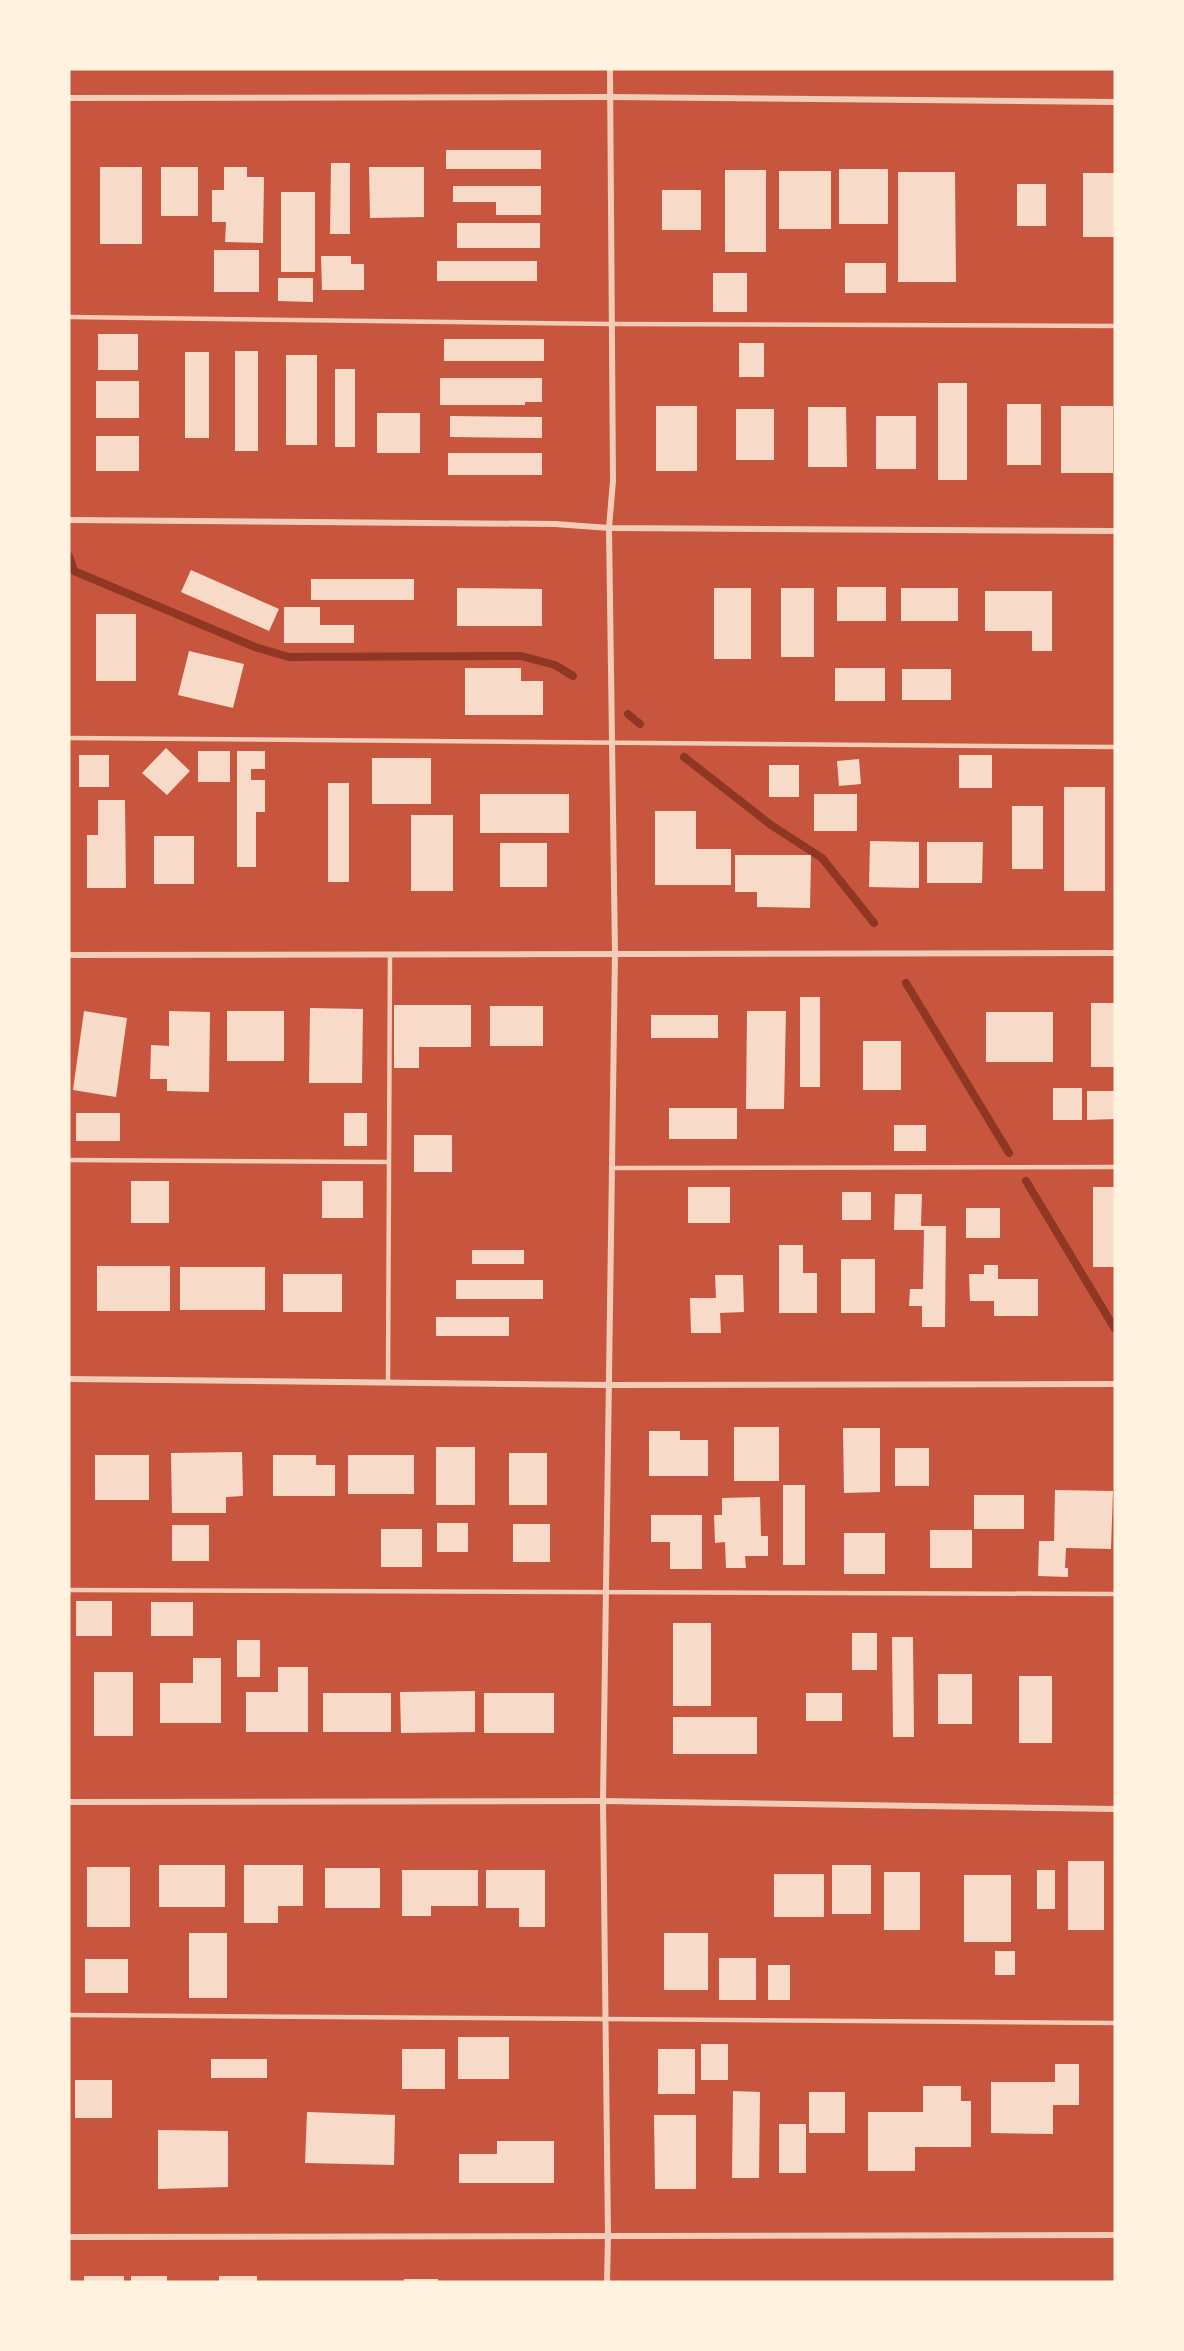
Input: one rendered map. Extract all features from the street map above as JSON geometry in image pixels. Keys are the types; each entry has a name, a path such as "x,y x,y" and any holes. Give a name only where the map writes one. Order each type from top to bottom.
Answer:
{"street":[{"path":"607,2282 603,1801 615,953 609,528 613,481 610,69"},
{"path":"69,98 610,97 1115,102"},
{"path":"69,520 555,524 609,528 1115,531"},
{"path":"69,955 1115,953"},
{"path":"69,1379 609,1384 1115,1384"},
{"path":"69,1802 603,1801 1115,1809"},
{"path":"69,2238 1115,2235"}],"lane":[{"path":"69,317 612,324 1115,326"},
{"path":"69,738 1115,747"},
{"path":"388,1382 390,954"},
{"path":"69,1160 389,1162"},
{"path":"612,1168 1115,1167"},
{"path":"69,1590 1115,1594"},
{"path":"69,2015 1115,2024"}],"building":[{"path":"446,150 541,150 541,169 446,169"},
{"path":"331,163 350,163 350,234 330,234"},
{"path":"100,167 142,167 142,244 100,244"},
{"path":"161,167 198,167 198,216 161,216"},
{"path":"224,167 247,167 247,177 264,177 263,243 225,242 226,222 212,222 212,190 224,190"},
{"path":"369,167 424,167 424,217 370,218"},
{"path":"839,169 888,169 888,224 839,224"},
{"path":"725,170 766,170 766,252 725,252"},
{"path":"779,171 831,171 831,229 779,229"},
{"path":"898,172 955,172 956,282 898,282"},
{"path":"1083,173 1115,173 1115,237 1083,237"},
{"path":"1017,184 1046,184 1046,226 1017,226"},
{"path":"453,186 541,186 541,215 496,215 496,202 453,202"},
{"path":"662,190 701,190 701,230 662,230"},
{"path":"281,192 315,192 315,272 281,272"},
{"path":"457,223 540,223 540,248 457,248"},
{"path":"214,250 259,250 259,292 214,292"},
{"path":"321,256 351,256 351,264 364,264 364,290 322,290"},
{"path":"437,261 537,261 537,281 437,281"},
{"path":"845,263 886,263 886,293 845,293"},
{"path":"713,273 747,273 747,312 713,312"},
{"path":"278,278 313,278 313,302 278,301"},
{"path":"98,334 138,334 138,370 98,370"},
{"path":"444,339 544,339 544,361 444,361"},
{"path":"739,343 764,343 764,377 739,377"},
{"path":"235,351 258,351 258,451 235,451"},
{"path":"185,352 209,352 209,438 185,438"},
{"path":"286,355 317,355 317,445 286,445"},
{"path":"335,369 355,369 355,447 335,447"},
{"path":"440,378 542,378 542,402 525,402 525,405 440,405"},
{"path":"96,381 139,381 139,418 96,418"},
{"path":"938,383 967,383 967,480 938,480"},
{"path":"1007,404 1041,404 1041,465 1007,465"},
{"path":"656,406 697,406 697,471 656,471"},
{"path":"1061,406 1113,406 1113,473 1061,473"},
{"path":"808,407 846,407 847,467 808,467"},
{"path":"736,409 774,409 774,460 736,460"},
{"path":"377,413 420,413 420,453 377,453"},
{"path":"450,416 542,417 542,438 450,437"},
{"path":"876,416 916,416 916,469 876,469"},
{"path":"96,436 139,436 139,471 96,471"},
{"path":"448,453 542,453 542,475 448,475"},
{"path":"191,570 279,609 269,631 181,592"},
{"path":"311,579 414,579 414,600 311,600"},
{"path":"837,587 886,587 886,621 837,621"},
{"path":"457,588 542,589 542,626 457,626"},
{"path":"714,588 751,588 751,659 714,659"},
{"path":"781,588 814,588 814,657 781,657"},
{"path":"901,588 958,588 958,621 901,621"},
{"path":"985,591 1052,591 1052,651 1032,651 1032,631 985,631"},
{"path":"284,607 320,607 320,625 354,625 354,643 284,643"},
{"path":"96,614 136,614 136,681 96,681"},
{"path":"189,651 244,664 233,708 178,695"},
{"path":"465,668 521,668 521,681 543,681 543,715 465,715"},
{"path":"835,668 885,668 885,701 835,701"},
{"path":"902,669 951,669 951,700 902,700"},
{"path":"166,748 190,771 167,795 142,773"},
{"path":"198,751 230,751 230,782 198,782"},
{"path":"237,751 265,751 265,769 251,769 251,780 265,780 265,812 256,812 256,867 237,867"},
{"path":"79,755 109,755 109,787 79,787"},
{"path":"959,755 992,755 992,788 959,788"},
{"path":"372,758 431,758 431,804 372,804"},
{"path":"859,759 861,784 839,786 837,761"},
{"path":"769,765 799,765 799,797 769,797"},
{"path":"328,783 349,783 349,882 328,882"},
{"path":"1064,787 1105,787 1105,891 1064,891"},
{"path":"480,794 569,794 569,833 480,833"},
{"path":"814,794 857,794 857,831 814,831"},
{"path":"98,800 125,800 126,888 87,888 87,835 98,835"},
{"path":"1012,806 1043,806 1043,869 1012,869"},
{"path":"655,811 696,811 696,849 731,849 731,885 655,885"},
{"path":"411,815 453,815 453,891 411,891"},
{"path":"154,836 194,836 194,884 154,884"},
{"path":"870,841 919,842 919,888 869,887"},
{"path":"927,842 983,842 982,883 927,883"},
{"path":"500,843 547,843 547,887 500,887"},
{"path":"735,855 811,855 810,908 757,907 757,892 735,892"},
{"path":"800,997 820,997 820,1087 800,1087"},
{"path":"1091,1003 1115,1003 1115,1067 1091,1067"},
{"path":"394,1005 471,1005 471,1047 419,1047 419,1068 394,1068"},
{"path":"490,1006 543,1006 543,1046 490,1046"},
{"path":"310,1008 363,1009 362,1083 309,1083"},
{"path":"84,1011 127,1018 116,1097 73,1090"},
{"path":"169,1011 210,1012 209,1092 167,1091 167,1079 150,1079 151,1045 169,1046"},
{"path":"227,1011 284,1011 284,1061 227,1061"},
{"path":"747,1011 786,1011 784,1109 746,1109"},
{"path":"986,1012 1053,1012 1053,1062 986,1062"},
{"path":"651,1015 718,1015 718,1038 651,1038"},
{"path":"863,1041 901,1041 901,1090 863,1090"},
{"path":"1053,1088 1082,1088 1082,1120 1053,1120"},
{"path":"1087,1091 1115,1091 1115,1119 1087,1120"},
{"path":"669,1108 737,1108 737,1139 669,1139"},
{"path":"76,1113 120,1113 120,1141 76,1141"},
{"path":"344,1113 367,1113 367,1146 344,1146"},
{"path":"894,1125 926,1125 926,1151 894,1151"},
{"path":"414,1135 452,1135 452,1172 414,1172"},
{"path":"131,1181 169,1181 169,1223 131,1223"},
{"path":"322,1181 363,1181 363,1218 322,1218"},
{"path":"688,1187 730,1187 730,1223 688,1223"},
{"path":"1093,1187 1115,1187 1115,1267 1093,1267"},
{"path":"842,1192 871,1192 871,1220 842,1220"},
{"path":"895,1194 922,1194 921,1226 946,1226 945,1327 922,1327 922,1306 909,1306 910,1289 923,1289 924,1230 894,1230"},
{"path":"966,1208 1000,1208 1000,1238 966,1238"},
{"path":"779,1245 803,1245 803,1273 817,1273 817,1313 779,1313"},
{"path":"472,1250 524,1250 524,1264 472,1264"},
{"path":"841,1259 875,1259 875,1313 841,1313"},
{"path":"984,1265 998,1265 998,1279 1038,1279 1038,1316 994,1316 994,1301 970,1301 969,1274 984,1274"},
{"path":"97,1266 170,1266 170,1311 97,1311"},
{"path":"180,1267 265,1267 265,1310 180,1310"},
{"path":"283,1274 342,1274 342,1312 283,1312"},
{"path":"715,1275 743,1275 744,1312 720,1313 721,1333 691,1333 690,1298 716,1298"},
{"path":"456,1280 543,1280 543,1299 456,1299"},
{"path":"436,1317 509,1317 509,1336 436,1336"},
{"path":"734,1427 779,1427 779,1481 734,1481"},
{"path":"843,1428 880,1428 880,1492 844,1493"},
{"path":"649,1431 680,1431 680,1440 708,1440 708,1476 649,1476"},
{"path":"436,1447 475,1447 475,1505 436,1505"},
{"path":"895,1448 929,1448 929,1486 895,1486"},
{"path":"242,1452 243,1496 226,1497 226,1513 172,1513 171,1453"},
{"path":"509,1453 547,1453 547,1505 509,1505"},
{"path":"95,1455 149,1455 149,1500 95,1500"},
{"path":"273,1455 316,1455 316,1465 335,1465 335,1496 273,1496"},
{"path":"348,1455 414,1455 414,1494 348,1494"},
{"path":"783,1485 805,1485 805,1565 783,1565"},
{"path":"1055,1490 1113,1491 1111,1549 1066,1548 1065,1568 1068,1568 1068,1577 1038,1576 1039,1541 1054,1541"},
{"path":"974,1495 1024,1495 1024,1529 974,1529"},
{"path":"760,1497 761,1536 768,1536 768,1556 745,1556 746,1568 726,1568 725,1542 715,1543 714,1515 722,1515 722,1498"},
{"path":"651,1515 702,1515 702,1569 670,1569 670,1542 651,1542"},
{"path":"437,1523 468,1523 468,1552 437,1552"},
{"path":"513,1524 550,1524 550,1562 513,1562"},
{"path":"172,1525 209,1525 209,1561 172,1561"},
{"path":"381,1529 422,1529 422,1567 381,1567"},
{"path":"930,1530 972,1530 972,1568 930,1568"},
{"path":"844,1533 885,1533 885,1574 844,1574"},
{"path":"76,1601 112,1601 112,1636 76,1636"},
{"path":"151,1602 193,1602 193,1636 151,1636"},
{"path":"673,1623 711,1623 711,1706 673,1706"},
{"path":"852,1633 877,1633 877,1670 852,1670"},
{"path":"892,1637 913,1637 914,1737 893,1737"},
{"path":"237,1640 260,1640 260,1677 237,1677"},
{"path":"193,1658 221,1658 221,1723 160,1723 160,1683 193,1683"},
{"path":"278,1667 308,1667 308,1732 246,1732 246,1692 278,1692"},
{"path":"94,1672 133,1672 133,1736 94,1736"},
{"path":"938,1674 972,1674 972,1724 938,1724"},
{"path":"1019,1676 1052,1676 1052,1743 1019,1743"},
{"path":"475,1691 475,1732 401,1733 400,1692"},
{"path":"323,1693 391,1693 391,1732 323,1732"},
{"path":"484,1693 554,1693 554,1733 484,1733"},
{"path":"806,1693 842,1693 842,1721 806,1721"},
{"path":"673,1717 757,1717 757,1754 673,1754"},
{"path":"1068,1861 1104,1861 1104,1930 1068,1930"},
{"path":"159,1865 225,1865 225,1907 159,1907"},
{"path":"244,1865 303,1865 303,1906 278,1906 278,1923 244,1923"},
{"path":"832,1865 871,1865 871,1914 832,1914"},
{"path":"87,1867 130,1867 130,1927 87,1927"},
{"path":"325,1868 380,1868 380,1908 325,1908"},
{"path":"402,1870 478,1870 478,1906 431,1906 431,1916 402,1916"},
{"path":"486,1870 545,1870 545,1927 519,1927 519,1908 486,1908"},
{"path":"1037,1870 1055,1870 1055,1909 1037,1909"},
{"path":"884,1872 920,1872 920,1930 884,1930"},
{"path":"774,1874 824,1874 824,1917 774,1917"},
{"path":"964,1875 1011,1875 1011,1942 964,1942"},
{"path":"189,1933 227,1933 227,1998 189,1998"},
{"path":"664,1933 708,1933 708,1990 664,1990"},
{"path":"995,1951 1015,1951 1015,1975 995,1975"},
{"path":"719,1958 756,1958 756,2000 719,2000"},
{"path":"85,1959 128,1959 128,1993 85,1993"},
{"path":"768,1965 790,1965 790,2000 768,2000"},
{"path":"458,2037 509,2037 509,2079 458,2079"},
{"path":"701,2044 728,2044 728,2080 701,2080"},
{"path":"402,2049 445,2049 445,2089 402,2089"},
{"path":"658,2049 695,2049 695,2094 658,2094"},
{"path":"211,2059 267,2059 267,2078 211,2078"},
{"path":"1055,2064 1079,2064 1079,2105 1053,2105 1053,2134 991,2133 991,2082 1055,2082"},
{"path":"75,2080 112,2080 112,2118 75,2118"},
{"path":"923,2086 961,2086 961,2101 971,2101 971,2147 915,2147 915,2171 868,2171 868,2112 923,2112"},
{"path":"733,2091 760,2092 759,2178 732,2178"},
{"path":"809,2092 845,2092 845,2133 809,2133"},
{"path":"307,2112 395,2115 394,2165 305,2163"},
{"path":"654,2115 696,2115 696,2189 655,2189"},
{"path":"779,2124 806,2124 806,2173 779,2173"},
{"path":"158,2130 228,2131 228,2187 158,2189"},
{"path":"497,2141 554,2141 554,2183 459,2183 459,2154 497,2154"},
{"path":"84,2276 124,2276 124,2282 84,2282"},
{"path":"131,2276 167,2276 167,2282 131,2282"},
{"path":"219,2276 257,2276 257,2282 219,2282"},
{"path":"404,2279 438,2279 438,2282 404,2282"}],"waterway":[{"path":"69,556 74,571 255,647 289,657 521,656 555,665 573,676"},
{"path":"628,714 640,724"},
{"path":"684,757 771,825 822,858 874,923"},
{"path":"906,983 1009,1153"},
{"path":"1026,1181 1115,1329"}]}
